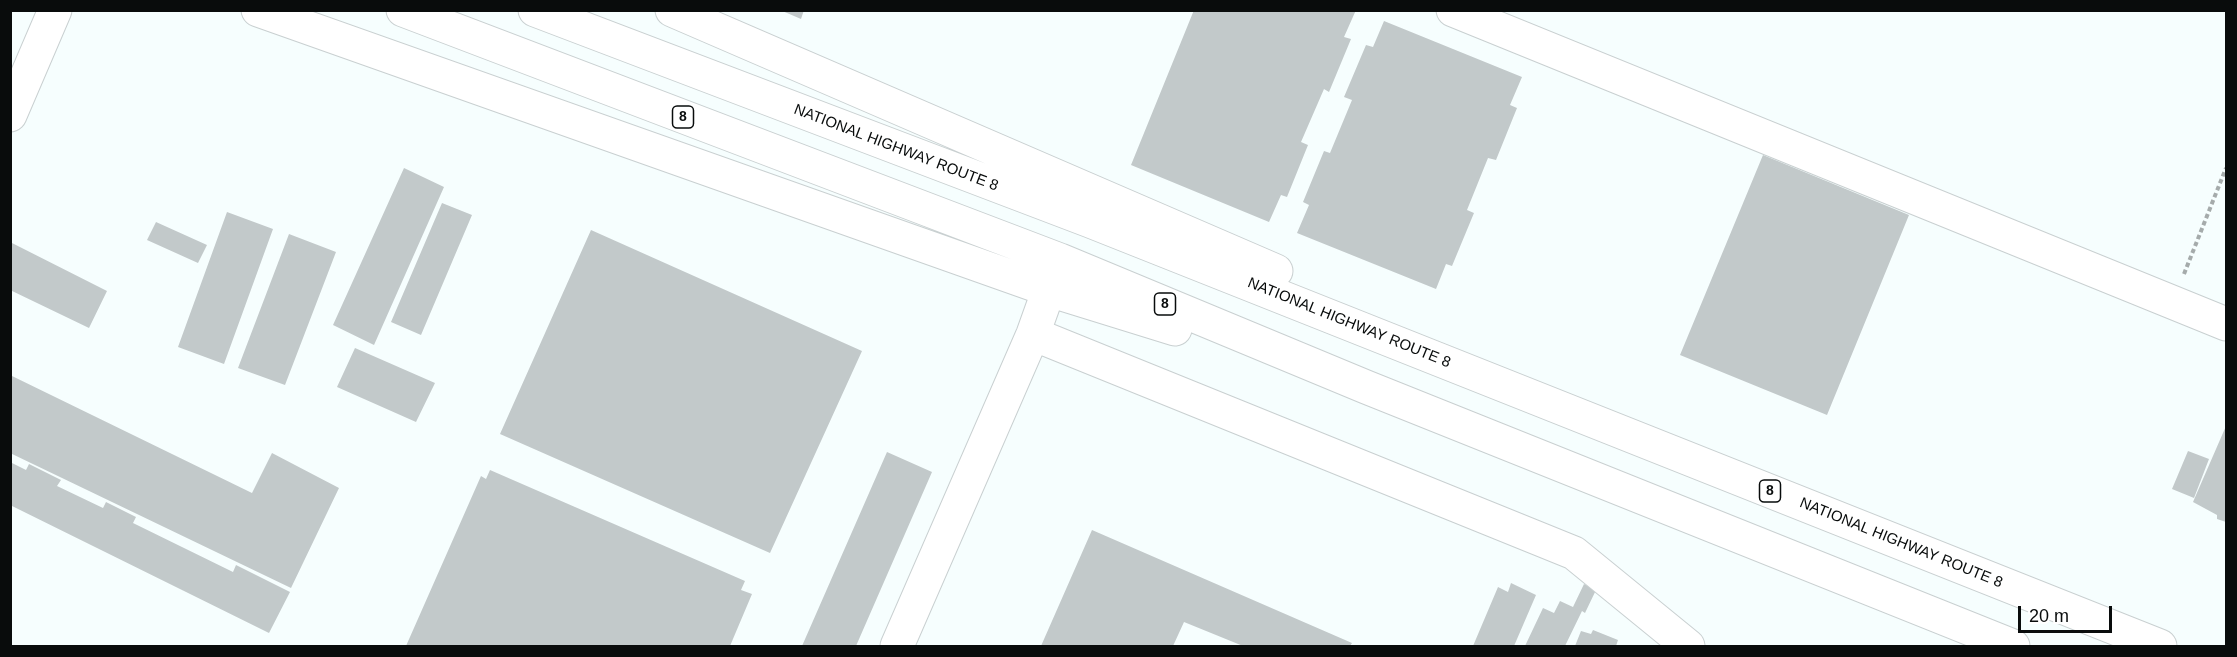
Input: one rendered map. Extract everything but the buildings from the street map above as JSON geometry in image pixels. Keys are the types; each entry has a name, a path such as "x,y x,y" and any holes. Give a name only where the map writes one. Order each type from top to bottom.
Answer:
{"main road":[{"path":"10,115 55,10"},
{"path":"258,10 1054,275 1366,387 2009,646"},
{"name":"8","path":"403,10 964,223 1054,275"},
{"name":"NATIONAL HIGHWAY ROUTE 8","path":"535,10 1338,318 2160,646"},
{"path":"672,10 1435,339 1611,427"},
{"path":"1453,10 2226,324"},
{"path":"897,646 1033,333 1054,275"},
{"path":"1033,333 1574,553 1688,646"}],"path":[{"path":"2173,302 2226,168"}]}
